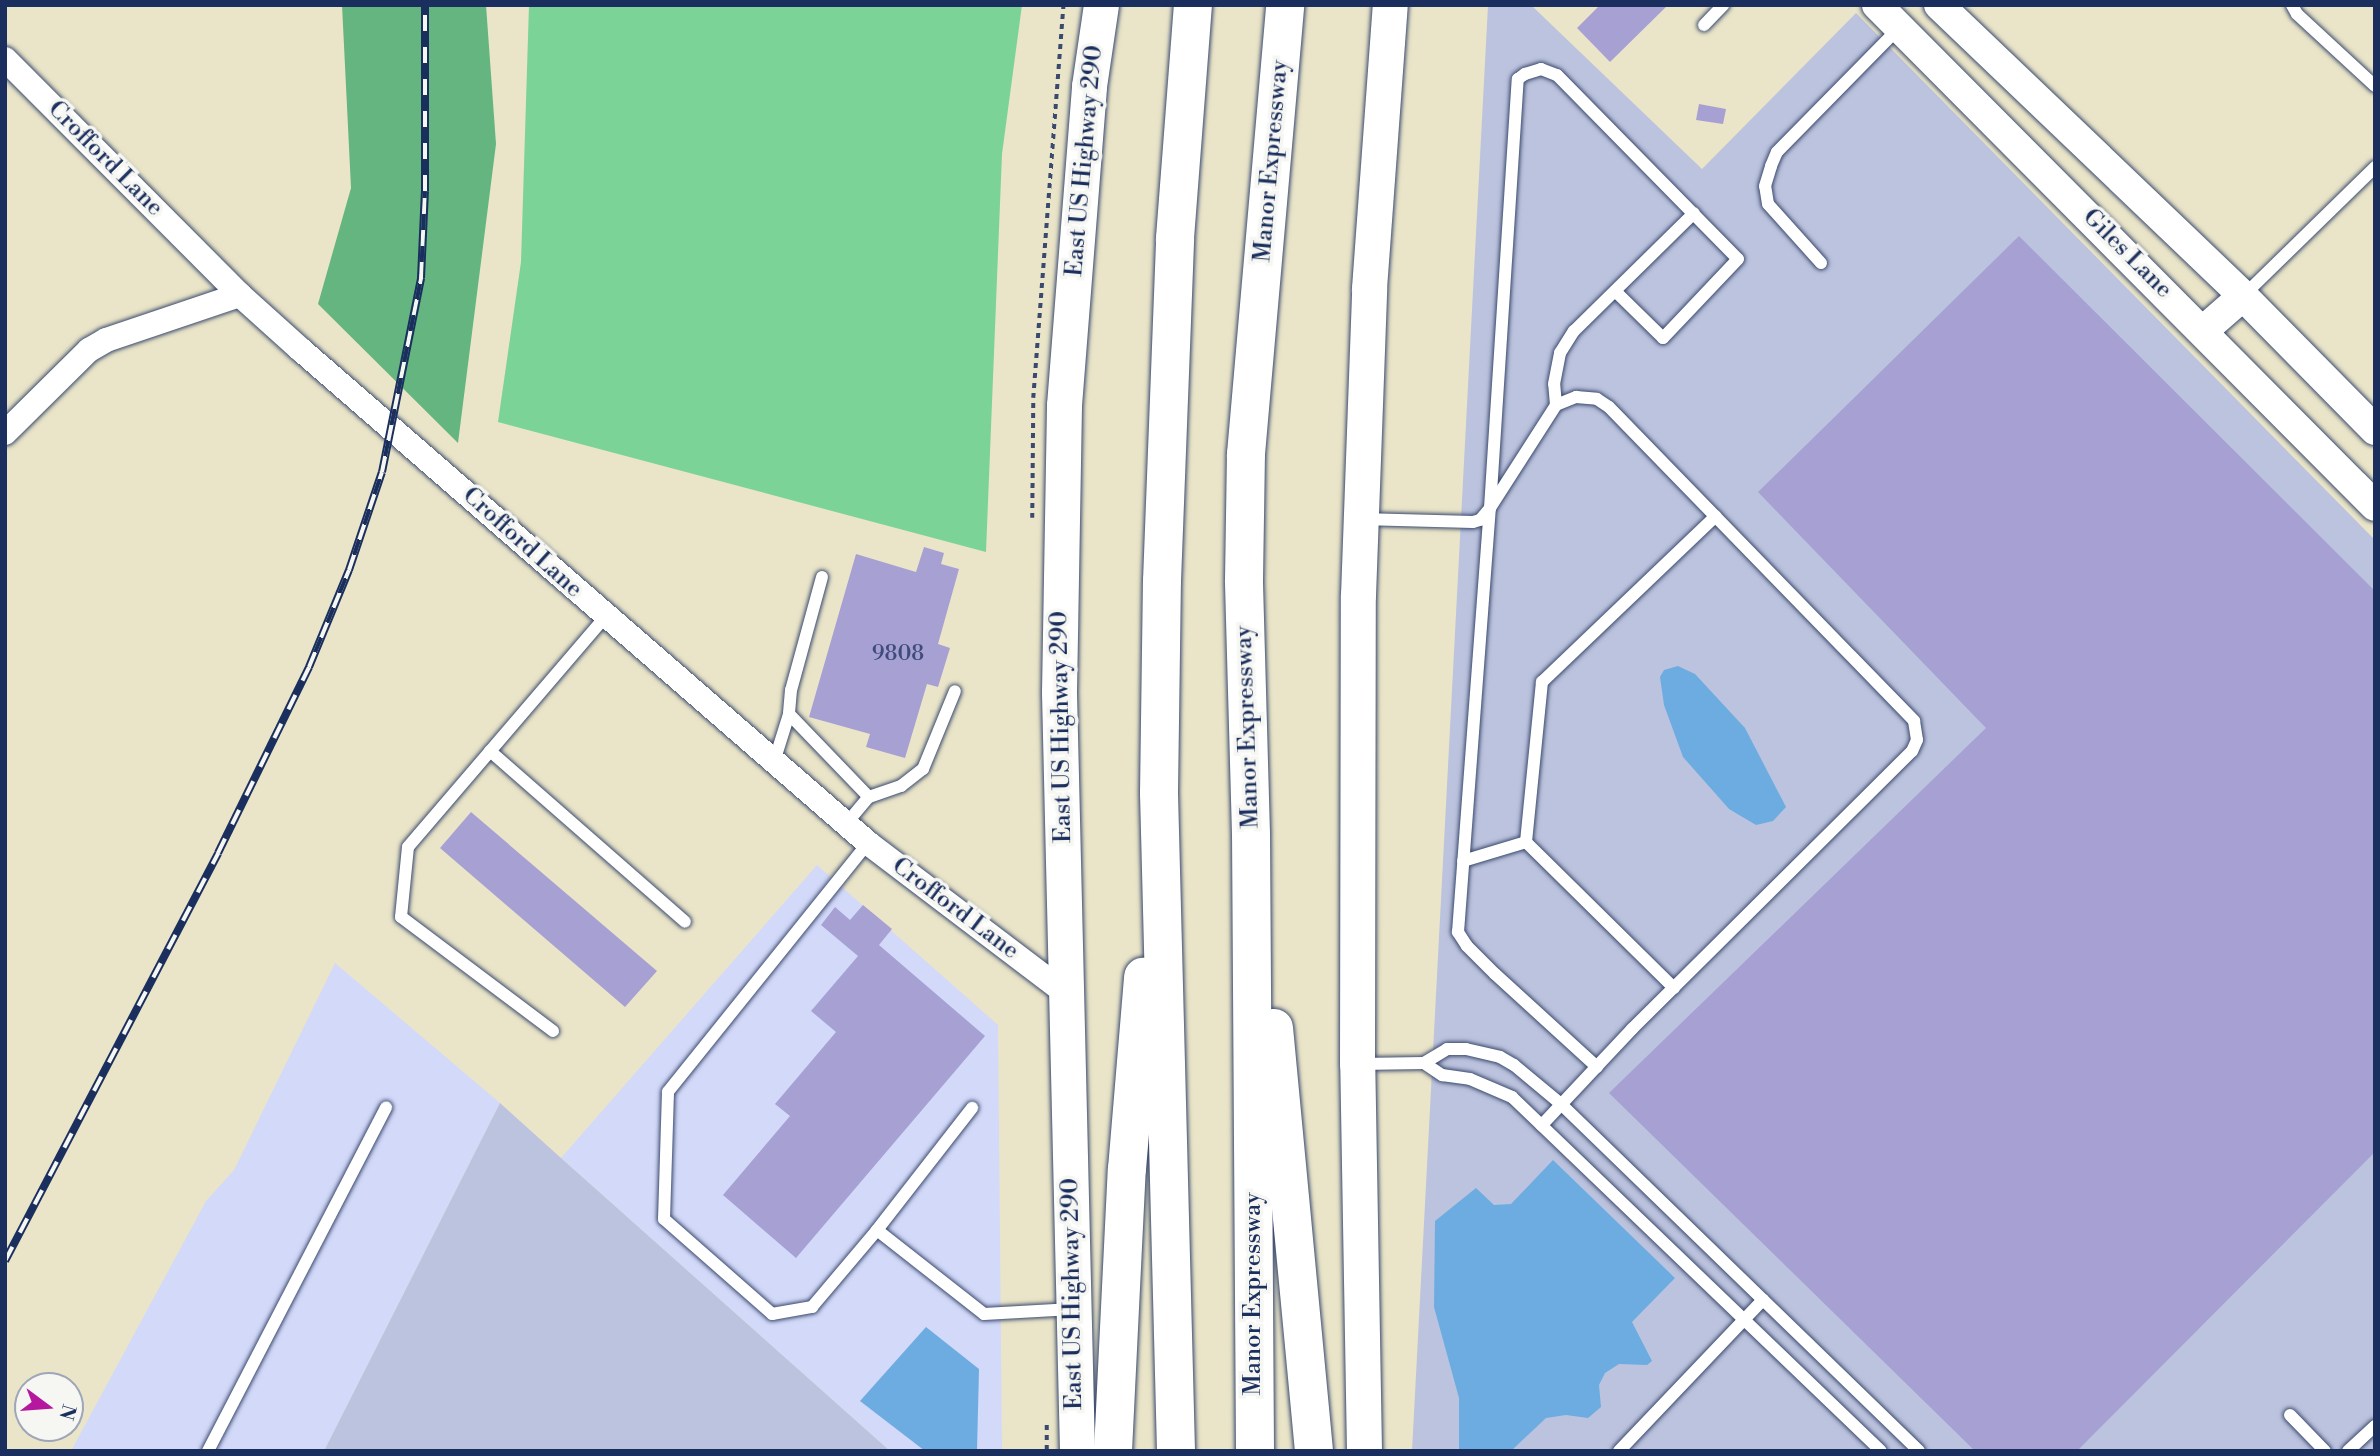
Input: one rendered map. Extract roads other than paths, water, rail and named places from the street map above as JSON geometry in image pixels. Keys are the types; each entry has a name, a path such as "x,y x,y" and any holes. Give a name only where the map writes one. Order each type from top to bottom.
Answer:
{"highway":[{"path":"1176,1451 1159,793 1163,567 1175,238 1193,5"},
{"name":"Manor Expressway","path":"1255,1451 1251,834 1244,580 1246,454 1285,5"},
{"path":"1113,1451 1126,1170 1159,793"},
{"path":"1251,834 1276,1050 1314,1451"}],"main road":[{"name":"East US Highway 290","path":"1077,1451 1059,692 1064,405 1089,86 1101,5"},
{"path":"1364,1451 1357,1064 1361,519 1369,288 1390,5"}],"street":[{"name":"Giles Lane","path":"1877,5 2204,330 2375,506"},
{"name":"Giles Lane","path":"1938,5 2243,296 2375,430"},
{"name":"Crofford Lane","path":"5,59 240,295 605,617 868,843 1067,994"},
{"path":"5,433 89,350 106,340 240,295"},
{"path":"2204,330 2243,296"}],"lane":[{"path":"1704,25 1723,5"},
{"path":"2292,5 2297,15 2375,86"},
{"path":"1821,263 1768,204 1765,186 1771,166 1777,152 1899,27"},
{"path":"1597,1066 1495,974 1458,932 1490,508 1518,79 1541,69 1557,75 1738,259 1663,338 1616,292"},
{"path":"2243,296 2375,167"},
{"path":"1556,405 1554,384 1560,353 1574,331 1694,214"},
{"path":"1361,519 1473,522 1490,508 1556,405 1576,397 1597,399 1609,407 1914,721 1917,740 1912,751 1674,988 1542,1125"},
{"path":"1526,842 1542,682 1716,516"},
{"path":"774,762 789,714 791,690 822,577"},
{"path":"553,1031 401,917 408,847 605,617"},
{"path":"846,824 869,797 901,786 923,769 956,691"},
{"path":"789,714 869,797"},
{"path":"490,751 685,922"},
{"path":"1463,861 1526,842"},
{"path":"1526,842 1674,988"},
{"path":"868,843 668,1092 664,1219 772,1314 811,1307 877,1230 972,1108"},
{"path":"1357,1064 1424,1063 1447,1049 1466,1049 1500,1058 1526,1074 1562,1105 1919,1451"},
{"path":"1424,1063 1443,1075 1493,1086 1512,1097 1882,1451 1900,1433"},
{"path":"208,1451 386,1107"},
{"path":"877,1230 984,1314 1073,1309"},
{"path":"1619,1451 1763,1300"},
{"path":"2290,1415 2325,1451"},
{"path":"2348,1451 2375,1426"}],"water":[{"path":"1678,666 1695,674 1745,728 1786,807 1773,821 1756,825 1729,809 1683,757 1664,705 1660,677 1664,670"},
{"path":"1553,1160 1675,1278 1632,1322 1652,1361 1647,1365 1619,1364 1605,1373 1599,1385 1601,1407 1588,1418 1566,1415 1546,1418 1511,1451 1459,1451 1459,1398 1434,1307 1435,1221 1476,1188 1494,1205 1511,1204"},
{"path":"926,1327 979,1369 977,1451 925,1451 860,1401"}],"railway":[{"path":"5,1261 218,853 309,667 349,570 382,472 421,278 425,191 425,5"}]}
